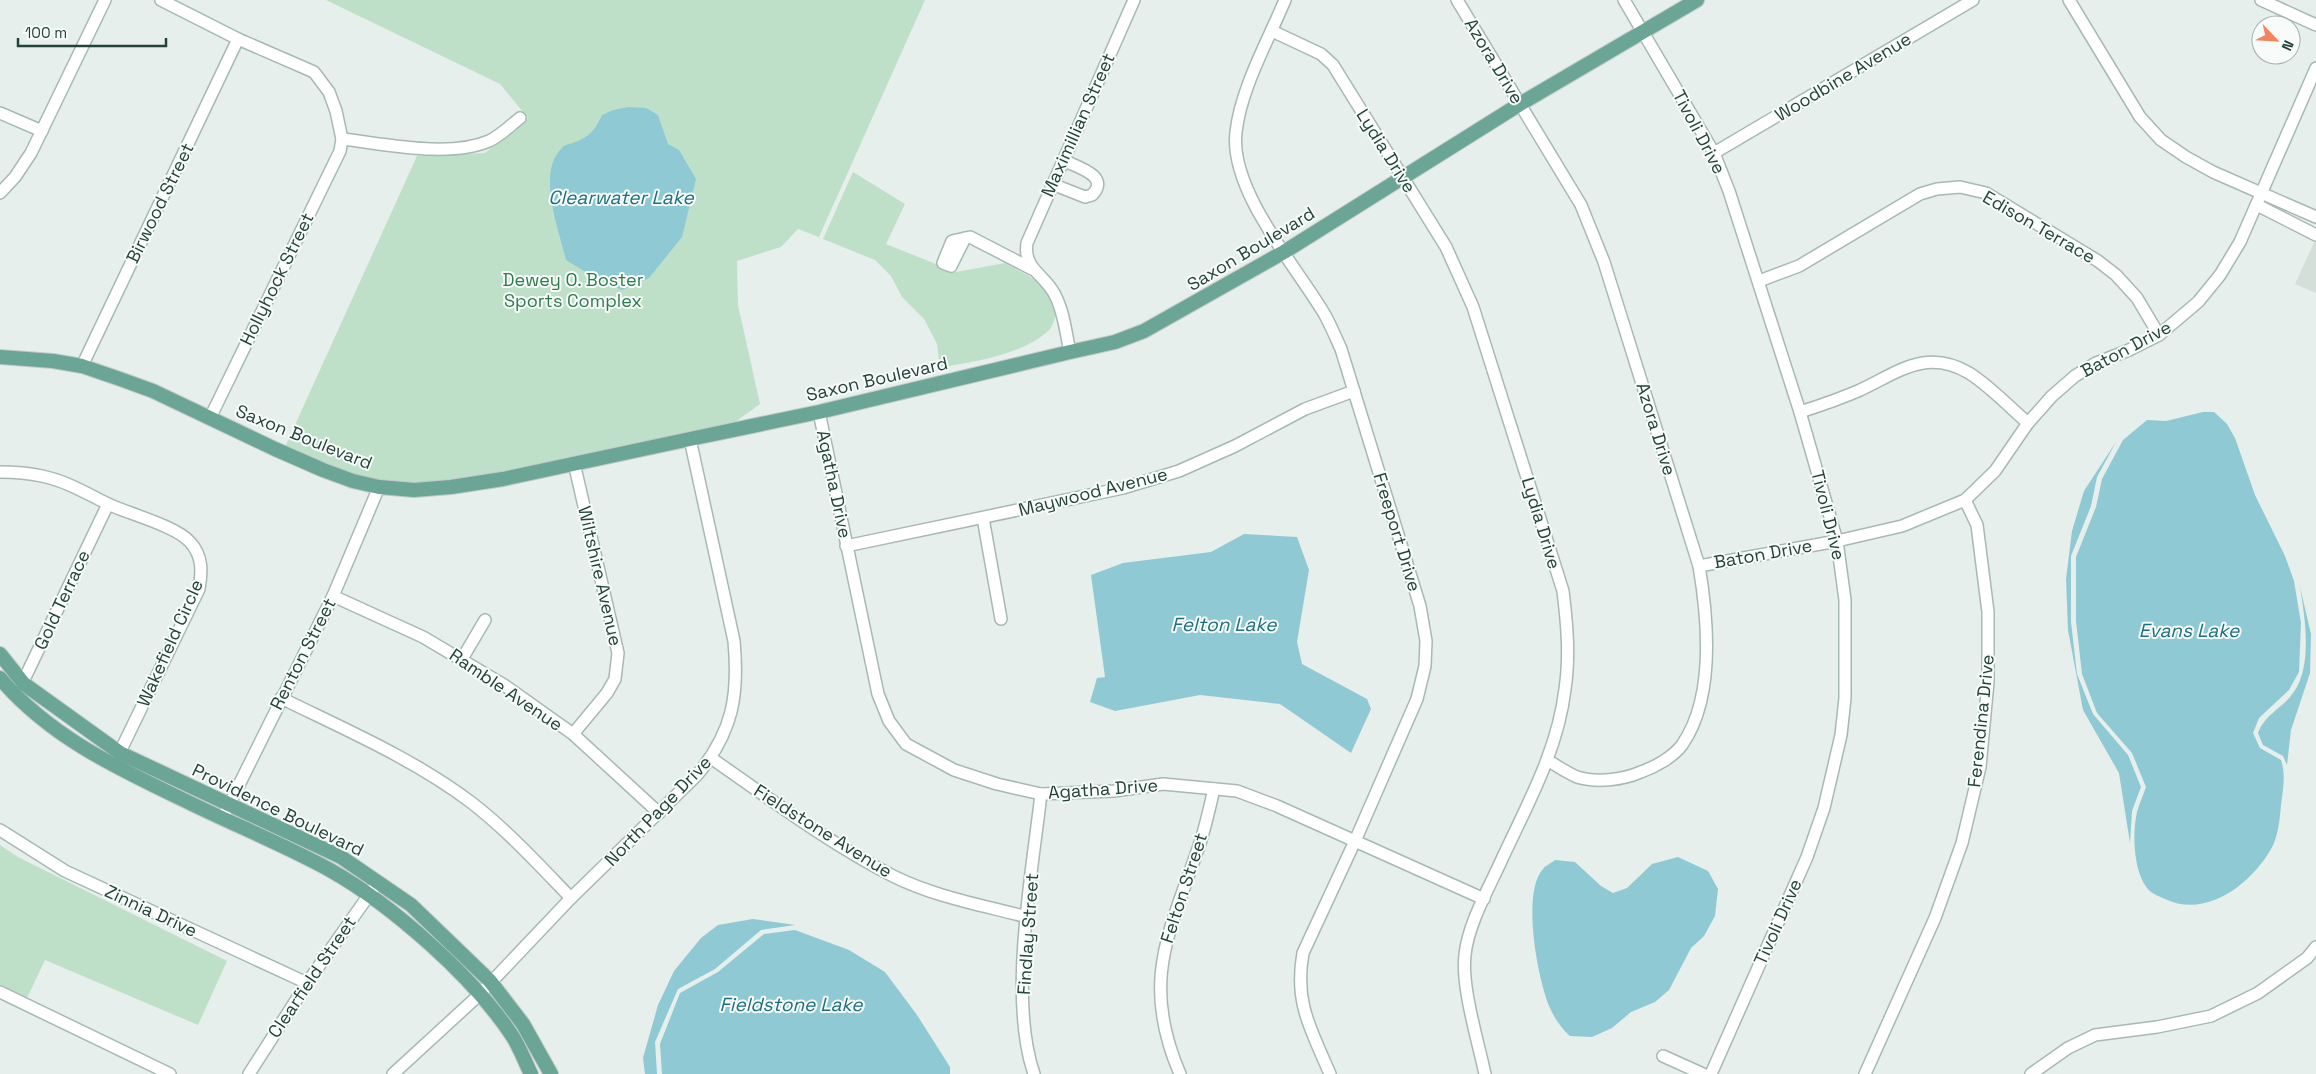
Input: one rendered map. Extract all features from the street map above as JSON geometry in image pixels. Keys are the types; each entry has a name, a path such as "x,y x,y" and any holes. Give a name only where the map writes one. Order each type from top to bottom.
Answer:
{"main road":[{"name":"Saxon Boulevard","path":"0,357 53,361 82,366 152,392 323,470 353,481 379,487 414,490 451,487 819,412 1115,342 1144,331 1284,252 1520,104 1697,0"},
{"name":"Providence Boulevard","path":"0,654 24,684 120,754 341,858 411,905 490,981 523,1024 551,1074"},
{"name":"Providence Boulevard","path":"0,678 15,696 70,741 113,767 331,871 401,918 479,995 513,1037 531,1074"}],"street":[{"path":"0,192 15,177 26,161 105,0"},
{"path":"160,0 238,39 314,72 329,92 342,139 451,150 476,146 492,140 520,118"},
{"name":"Maximillian Street","path":"1032,269 1025,252 1027,243 1134,0"},
{"name":"Freeport Drive","path":"1286,0 1248,88 1236,133 1240,169 1248,194 1325,315 1341,349 1420,606 1426,641 1425,666 1417,699 1355,841 1303,953 1299,973 1299,991 1306,1017 1330,1074"},
{"name":"Azora Drive","path":"1457,0 1582,205 1604,262 1699,566 1706,603 1705,678 1698,714 1682,745 1652,768 1631,776 1600,780 1577,776 1547,760"},
{"name":"Tivoli Drive","path":"1624,0 1714,153 1732,199 1800,412 1837,542 1845,600 1845,698 1840,735 1824,808 1807,857 1711,1074"},
{"name":"Woodbine Avenue","path":"1714,153 1973,0"},
{"path":"2069,0 2140,118 2161,140 2206,168 2316,217"},
{"path":"2261,0 2316,25"},
{"name":"Lydia Drive","path":"1272,31 1321,54 1333,65 1446,247 1473,307 1563,591 1568,633 1566,689 1558,727 1547,760 1484,898 1469,936 1463,971 1484,1074"},
{"name":"Birwood Street","path":"82,366 238,39"},
{"name":"Baton Drive","path":"1699,566 1837,542 1902,526 1965,500 1995,471 2028,423 2052,396 2075,376 2096,363 2129,350 2159,335 2198,302 2220,275 2240,242 2316,68"},
{"path":"0,113 42,131"},
{"name":"Hollyhock Street","path":"210,418 337,157 342,139"},
{"path":"1052,184 1085,197 1092,196 1098,188 1099,183 1095,176 1063,160"},
{"name":"Edison Terrace","path":"1759,281 1799,266 1920,194 1937,189 1960,187 1986,193 2098,261 2116,275 2137,298 2159,335"},
{"path":"2257,205 2316,235"},
{"path":"965,238 970,238 1032,269 1042,276 1055,295 1070,352"},
{"path":"1800,412 1859,390 1910,365 1930,362 1955,367 1969,374 2028,423"},
{"name":"Maywood Avenue","path":"846,546 1123,488 1179,471 1235,446 1305,409 1354,391"},
{"name":"Agatha Drive","path":"819,412 878,694 889,721 906,744 954,770 997,784 1041,794 1114,791 1163,784 1237,792 1277,806 1484,898"},
{"name":"North Page Drive","path":"393,1074 479,995 490,981 572,898 659,813 711,758 729,723 737,671 734,641 690,439"},
{"name":"Wiltshire Avenue","path":"573,734 607,693 615,679 618,653 574,463"},
{"name":"Wakefield Circle","path":"0,472 42,476 75,486 108,504 180,534 190,542 200,558 202,571 199,589 113,767"},
{"name":"Renton Street","path":"222,819 333,596 379,487"},
{"name":"Ferendina Drive","path":"1866,1071 1935,918 1962,843 1980,767 1988,682 1988,612 1977,525 1965,500"},
{"name":"Gold Terrace","path":"15,696 24,684 108,504"},
{"path":"983,518 1000,619"},
{"name":"Ramble Avenue","path":"333,596 392,622 462,659 573,734 659,813"},
{"path":"462,659 485,620"},
{"path":"281,698 422,769 471,803 514,839 572,898"},
{"name":"Fieldstone Avenue","path":"711,758 848,851 894,876 937,894 1027,917"},
{"name":"Felton Street","path":"1180,1074 1169,1047 1161,1012 1160,990 1164,949 1172,919 1201,839 1214,789"},
{"name":"Findlay Street","path":"1034,1074 1026,1043 1023,965 1041,794"},
{"name":"Zinnia Drive","path":"0,830 65,871 307,983"},
{"name":"Clearfield Street","path":"249,1074 307,983 378,882"},
{"path":"2031,1074 2068,1048 2096,1036 2157,1027 2211,1016 2258,993 2307,958 2316,947"},
{"path":"0,992 170,1074"},
{"path":"1662,1056 1703,1074"},
{"path":"1866,1071 1879,1074"}],"shaded area":[{"path":"2316,238 2316,293 2295,284"}],"green space":[{"name":"Dewey O. Boster Sports Complex","path":"326,0 925,0 819,237 798,229 781,247 737,261 738,305 760,404 734,423 489,476 432,484 391,483 357,476 285,447 417,156 485,153 528,118 500,84"},
{"path":"853,172 905,204 886,244 956,272 1005,263 1036,280 1050,297 1056,315 1050,329 1036,340 1010,352 982,360 940,368 937,344 924,319 902,297 891,276 875,260 823,239"},
{"path":"0,845 18,857 227,961 198,1025 45,960 27,998 0,985"}],"water":[{"name":"Clearwater Lake","path":"628,107 646,108 658,115 668,144 679,150 696,179 682,237 649,278 622,290 592,276 566,260 555,218 550,186 554,158 563,147 587,136 597,125 602,115 613,110"},
{"name":"Evans Lake","path":"2203,412 2214,412 2227,424 2235,438 2255,495 2285,556 2294,581 2301,623 2299,672 2289,690 2259,718 2253,733 2260,748 2281,760 2283,766 2283,788 2275,839 2262,862 2239,885 2226,895 2196,905 2181,904 2151,892 2145,885 2137,865 2134,843 2135,821 2146,787 2132,753 2097,713 2082,674 2076,621 2076,557 2096,507 2102,479 2123,440 2147,420 2166,421"},
{"path":"2116,442 2097,477 2091,506 2071,556 2071,622 2077,674 2093,714 2128,755 2141,787 2132,811 2130,843 2119,773 2083,710 2068,630 2066,579 2072,531 2084,491"},
{"name":"Felton Lake","path":"1244,534 1297,537 1309,570 1297,642 1302,664 1367,699 1371,709 1351,753 1280,704 1200,695 1115,711 1090,702 1097,678 1105,677 1091,575 1123,563 1211,552"},
{"path":"2300,587 2311,634 2310,673 2291,730 2287,765 2283,756 2263,745 2258,733 2265,721 2293,693 2303,669 2306,641"},
{"path":"1678,857 1708,871 1718,889 1715,916 1704,936 1691,948 1669,990 1655,1002 1631,1012 1612,1028 1592,1037 1570,1036 1558,1023 1550,1008 1545,995 1537,958 1532,916 1533,897 1536,881 1543,869 1555,860 1575,862 1601,886 1613,893 1627,888 1652,864"},
{"path":"753,919 795,925 761,930 715,969 678,989 655,1042 657,1074 645,1074 643,1058 658,1005 674,971 701,938 718,925"},
{"name":"Fieldstone Lake","path":"795,930 849,950 885,972 917,1015 950,1067 950,1074 662,1074 660,1044 680,993 718,972 764,934"}]}
